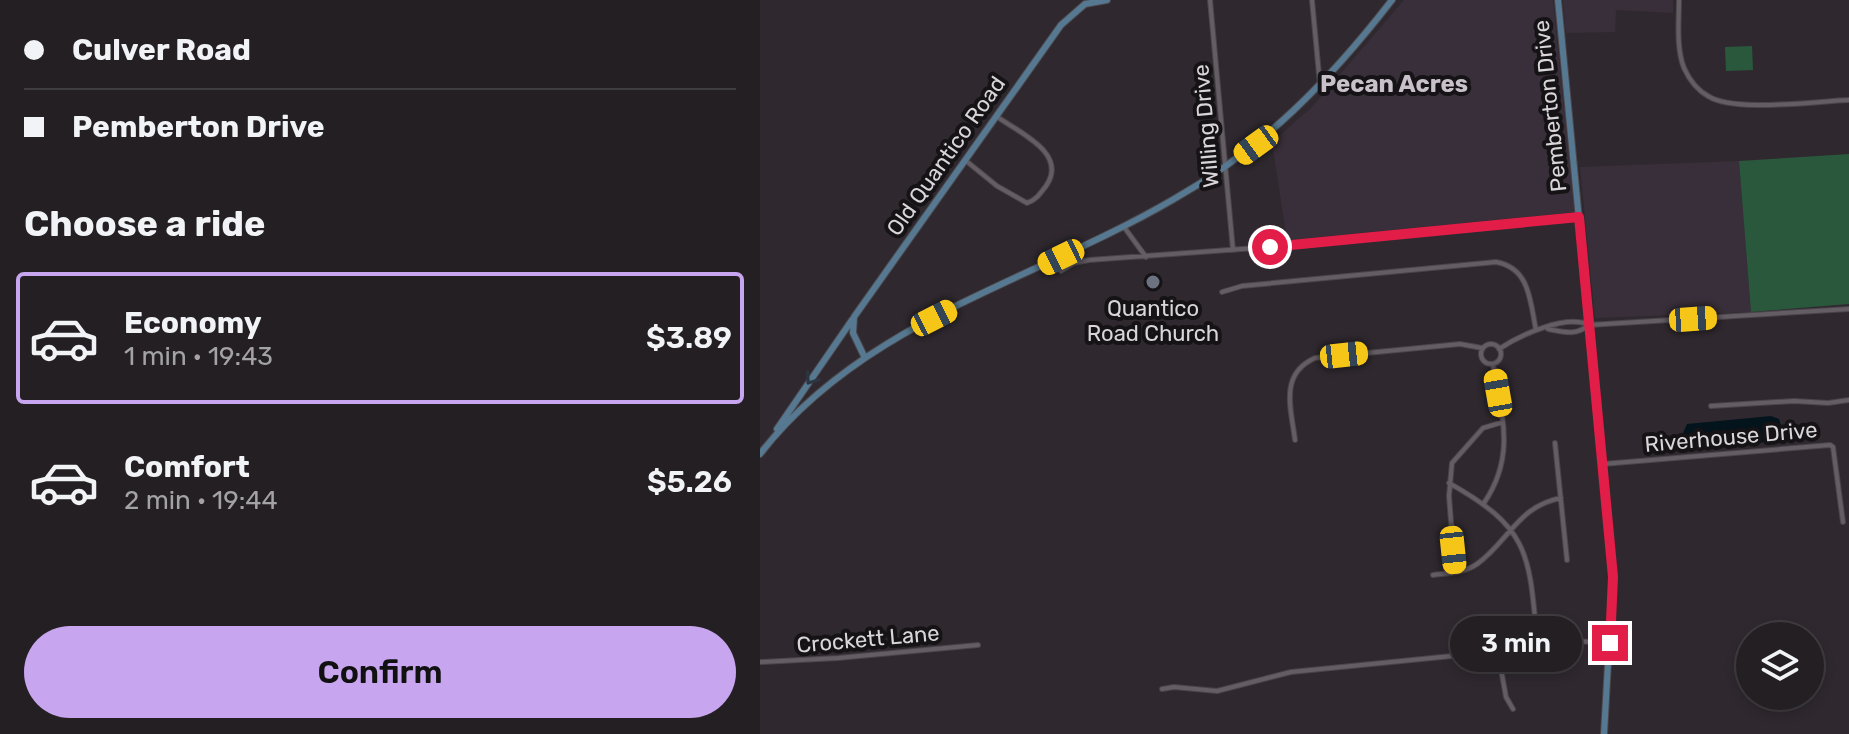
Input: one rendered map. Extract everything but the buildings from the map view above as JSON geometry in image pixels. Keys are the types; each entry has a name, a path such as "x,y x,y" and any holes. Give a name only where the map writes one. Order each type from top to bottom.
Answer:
{"street":[{"path":"1084,0 1107,0"},
{"name":"Willing Drive","path":"1210,0 1233,250"},
{"path":"1312,0 1320,86"},
{"path":"760,454 815,395 864,356 928,321 1179,197 1225,167 1268,135 1320,86 1392,0"},
{"name":"Pemberton Drive","path":"1558,0 1613,577 1604,734"},
{"path":"1679,0 1683,66 1690,80 1709,97 1747,105 1849,100"},
{"name":"Old Quantico Road","path":"769,443 854,317 1066,19 1078,8 1094,1"},
{"path":"965,160 997,186 1027,203 1037,198 1048,183 1052,166 1049,154 996,116"},
{"path":"1061,271 1074,263 1579,217"},
{"path":"1123,226 1146,257"},
{"path":"1222,292 1242,286 1496,262 1508,264 1525,280 1536,330"},
{"path":"1499,349 1536,330 1575,320 1589,325 1849,309"},
{"path":"854,317 853,333 864,356"},
{"path":"1546,329 1581,332 1589,325"},
{"path":"1295,440 1291,383 1297,369 1315,358 1460,344 1482,348 1492,344 1499,349 1500,358 1493,365"},
{"path":"1482,348 1482,360 1493,365"},
{"path":"1484,503 1498,479 1505,440 1493,365"},
{"path":"1711,406 1849,400"},
{"path":"1455,572 1449,483 1452,463 1483,428 1503,422"},
{"path":"1555,443 1567,560"},
{"name":"Riverhouse Drive","path":"1603,464 1830,445 1833,447 1843,522"},
{"path":"1449,483 1484,503 1510,528 1530,571 1537,639"},
{"path":"1433,575 1455,572 1477,564 1510,528 1535,507 1561,498"},
{"path":"1162,689 1174,687 1217,691 1291,672 1462,655 1537,639 1610,643"},
{"name":"Crockett Lane","path":"760,662 978,645"},
{"path":"1497,647 1506,697 1513,709"}],"shaded area":[{"path":"1404,0 1553,0 1575,212 1287,240 1272,142 1312,107"},
{"path":"1563,0 1673,0 1673,13 1616,10 1615,32 1566,33"},
{"path":"1739,161 1751,312 1595,318 1580,167"}],"green space":[{"path":"1752,46 1753,70 1726,71 1725,47"},
{"path":"1849,154 1849,304 1751,312 1739,161"}],"water":[{"path":"1771,416 1779,419 1782,429 1780,437 1774,441 1681,449 1685,443 1683,433 1687,424"}],"place":[{"name":"Quantico Road Church","path":"1153,282"}],"district":[{"name":"Pecan Acres","path":"1394,84"}],"route":[{"path":"1270,247 1579,217 1613,577 1610,643"}]}
